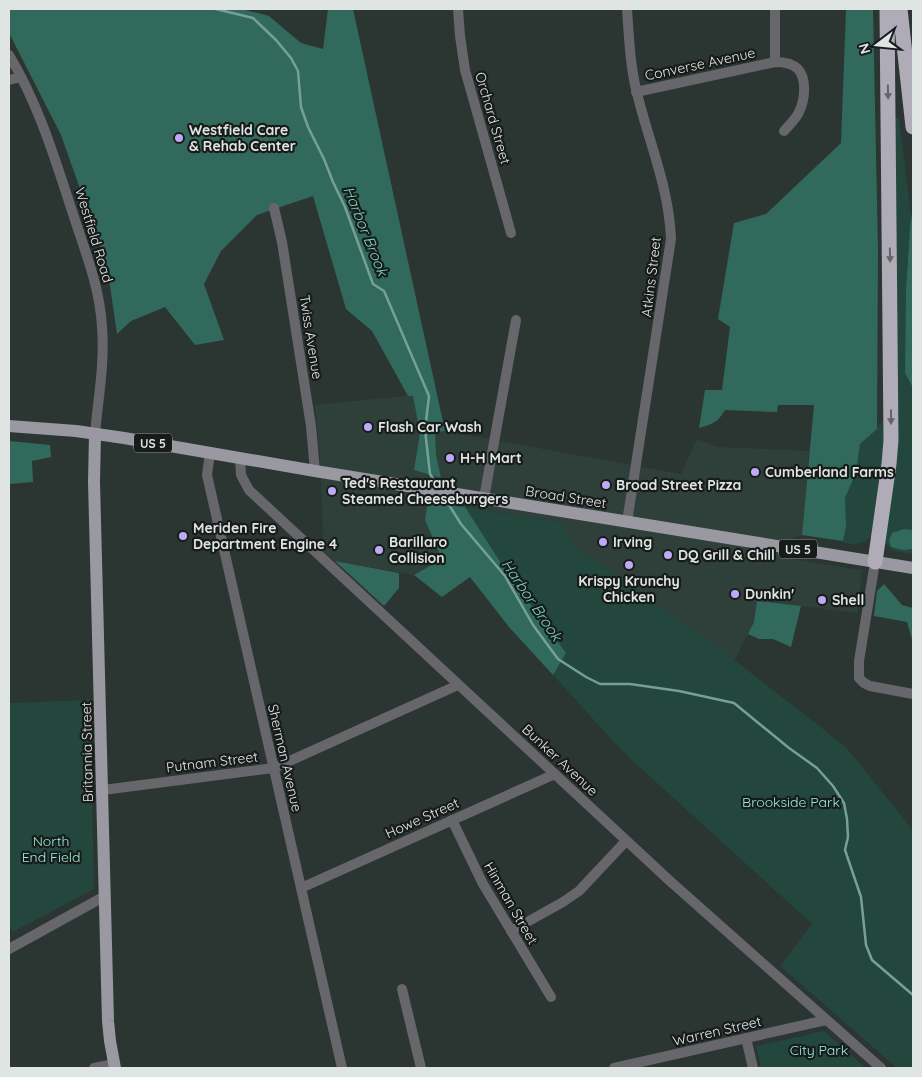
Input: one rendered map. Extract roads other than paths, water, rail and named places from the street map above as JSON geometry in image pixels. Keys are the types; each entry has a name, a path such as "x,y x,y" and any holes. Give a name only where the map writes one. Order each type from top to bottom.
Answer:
{"highway":[{"path":"874,562 891,440 887,9"},
{"path":"900,9 913,127"}],"main road":[{"name":"US 5","path":"11,426 95,434"},
{"name":"Broad Street","path":"95,434 913,568"},
{"name":"Britannia Street","path":"95,434 94,482 108,1021 114,1066"}],"street":[{"name":"Orchard Street","path":"458,9 465,70 511,233"},
{"name":"Atkins Street","path":"627,9 636,92 665,189 670,212 671,239 627,522"},
{"name":"Converse Avenue","path":"636,92 775,62 775,9"},
{"name":"Westfield Road","path":"9,55 41,118 91,268 99,299 103,337 95,434"},
{"path":"775,62 791,64 797,68 801,75 804,91 799,112 784,131"},
{"path":"9,80 21,77"},
{"name":"Twiss Avenue","path":"274,208 282,242 311,426 315,471"},
{"path":"484,498 516,320"},
{"name":"Sherman Avenue","path":"210,453 207,475 342,1068"},
{"name":"Bunker Avenue","path":"240,458 241,475 249,490 626,840 881,1068"},
{"path":"874,562 859,661 859,676 862,681 870,686 913,694"},
{"name":"Putnam Street","path":"103,790 274,768 458,685"},
{"name":"Howe Street","path":"301,888 555,774"},
{"name":"Hinman Street","path":"452,820 483,884 551,997"},
{"path":"511,931 579,891 626,840"},
{"path":"9,948 105,896"},
{"path":"402,988 421,1068"},
{"name":"Warren Street","path":"614,1068 826,1020"},
{"path":"746,1038 753,1068"},
{"path":"94,1068 114,1066"}],"waterway":[{"name":"Harbor Brook","path":"216,9 253,18 276,40 291,58 298,71 301,107 308,127 345,207 373,284 384,291 429,396 425,430 430,474 438,486"},
{"name":"Harbor Brook","path":"444,497 461,524 505,576 533,625 558,659 600,684 630,684 679,691 734,703 789,748 817,768 833,786 844,803 848,837 845,850 861,897 866,945 872,960 913,995"}],"place":[{"name":"Westfield Care & Rehab Center","path":"179,138"},
{"name":"Flash Car Wash","path":"368,427"},
{"name":"H-H Mart","path":"450,458"},
{"name":"Cumberland Farms","path":"755,472"},
{"name":"Broad Street Pizza","path":"606,485"},
{"name":"Ted's Restaurant Steamed Cheeseburgers","path":"332,491"},
{"name":"Meriden Fire Department Engine 4","path":"183,536"},
{"name":"Irving","path":"603,542"},
{"name":"Barillaro Collision","path":"379,550"},
{"name":"DQ Grill & Chill","path":"668,555"},
{"name":"Krispy Krunchy Chicken","path":"629,565"},
{"name":"Dunkin'","path":"735,594"},
{"name":"Shell","path":"822,600"}],"park label":[{"name":"Brookside Park","path":"791,802"},
{"name":"North End Field","path":"51,850"},
{"name":"City Park","path":"819,1050"}]}
